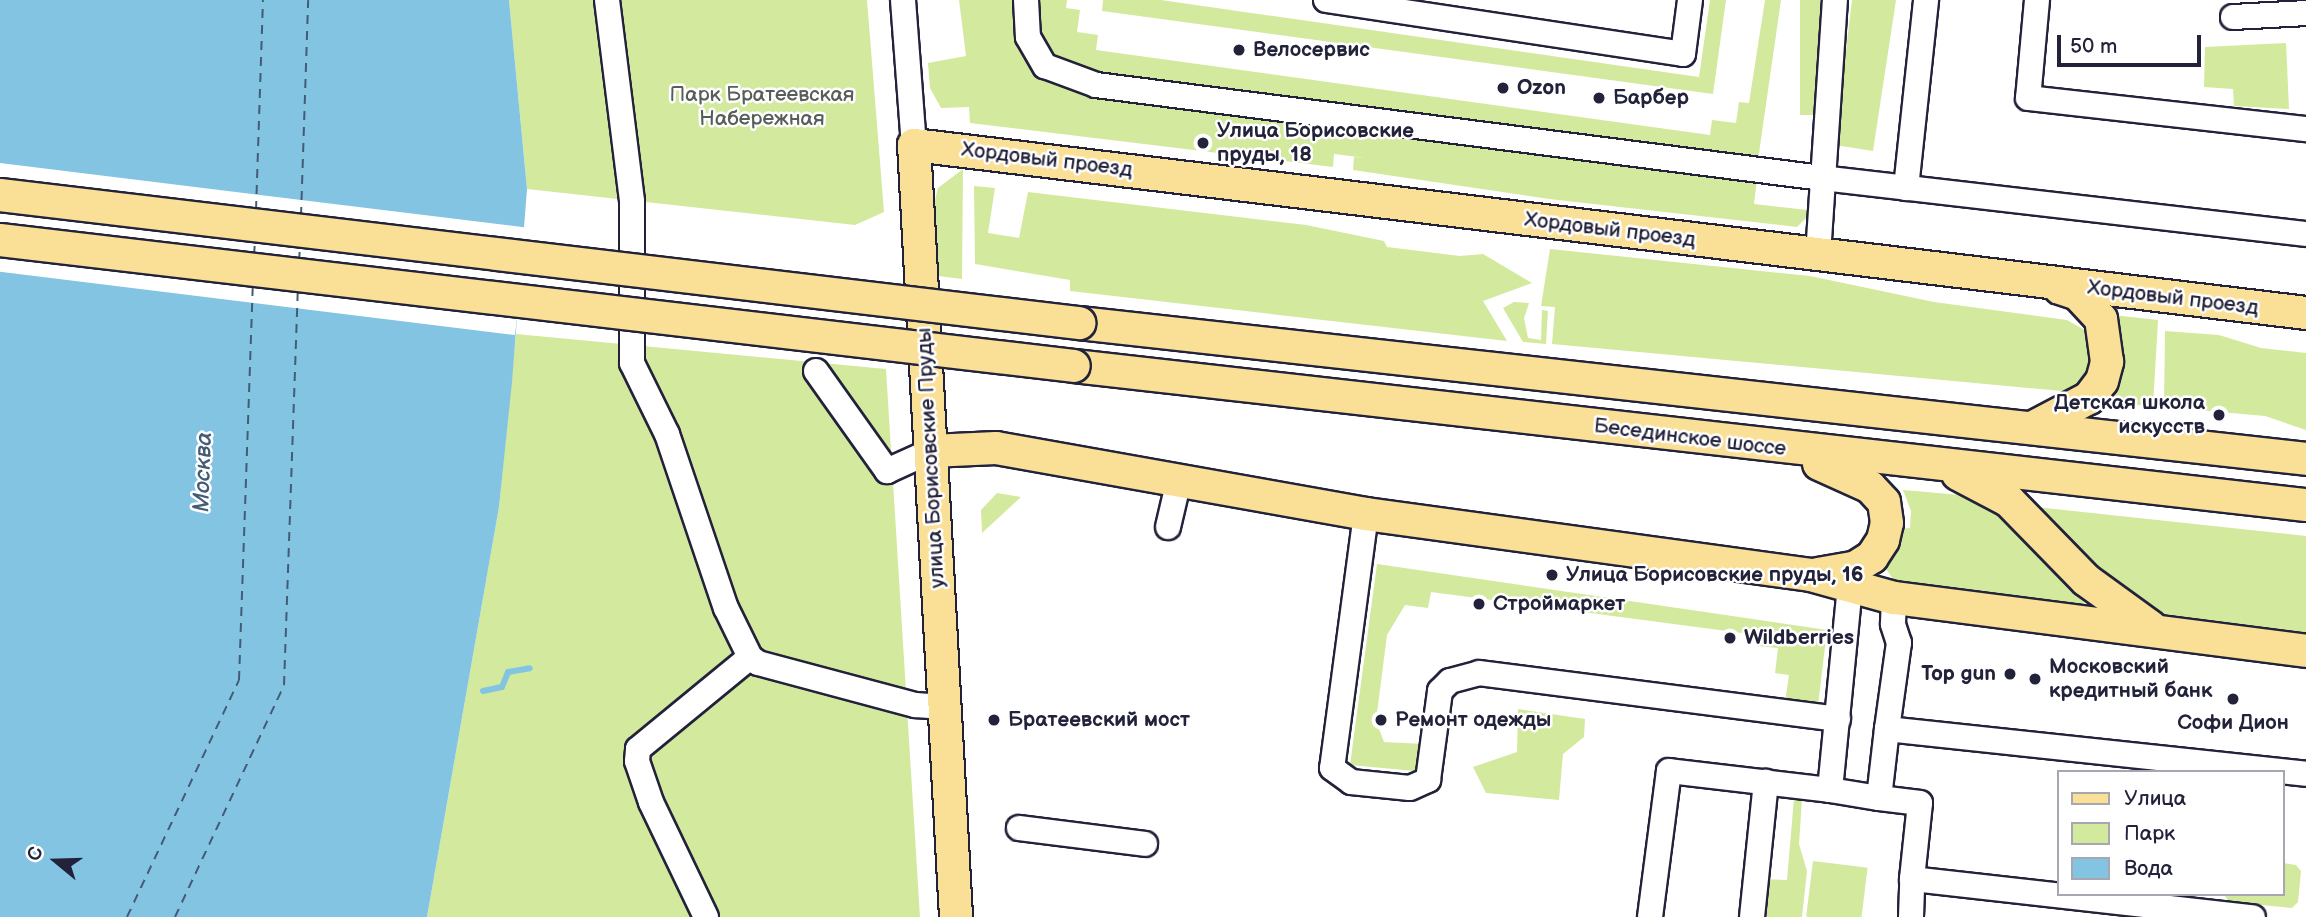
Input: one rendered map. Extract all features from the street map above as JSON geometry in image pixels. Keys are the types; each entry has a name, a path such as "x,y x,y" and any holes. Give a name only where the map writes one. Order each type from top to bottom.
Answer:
{"main road":[{"name":"Хордовый проезд","path":"914,145 2306,313"},
{"name":"улица Борисовские Пруды","path":"914,145 956,917"},
{"path":"0,195 1079,323 2306,459"},
{"name":"Бесединское шоссе","path":"0,240 1775,449 1927,462 2306,505"},
{"path":"2031,429 2089,398 2102,381 2107,362 2107,340 2094,310 2078,294 2045,283"},
{"path":"931,451 996,448 1366,514 1811,575 1894,598 2306,651"},
{"path":"1775,449 1855,477 1884,502 1884,540 1871,557 1856,567 1811,575"},
{"path":"1927,462 1978,481 2009,501 2086,580 2134,619 2162,632"}],"street":[{"path":"607,0 632,201 632,363 667,434 726,608 750,657 778,670 915,705 945,707"},
{"name":"улица Борисовские Пруды","path":"903,0 914,145"},
{"path":"1026,0 1028,37 1045,66 1097,85 1822,178 2306,234"},
{"path":"1326,0 1683,54 1690,0"},
{"path":"1818,255 1835,0"},
{"path":"1906,188 1926,0"},
{"path":"2037,0 2028,97 2306,128"},
{"path":"2233,17 2306,13"},
{"path":"816,371 887,471 931,451"},
{"path":"1168,527 1179,481"},
{"path":"1366,514 1332,768 1351,782 1410,788 1428,780 1440,691 1450,681 1479,673 1838,719"},
{"path":"1830,790 1850,586"},
{"path":"1879,798 1899,643 1893,624 1894,598"},
{"path":"706,917 651,802 637,761 638,749 750,657"},
{"path":"1887,729 2269,770"},
{"path":"1650,917 1669,771 1920,803 1911,917"},
{"path":"2285,772 2306,774"},
{"path":"1752,917 1766,782"},
{"path":"1019,828 1145,844"},
{"path":"1912,879 2058,895"},
{"path":"2065,896 2253,917"}],"green space":[{"name":"Парк Братеевская Набережная","path":"509,0 867,0 884,212 855,225 527,189"},
{"path":"959,0 1026,0 1045,66 1758,171 1754,204 1808,210 1807,217 1797,227 1549,199 1353,170 1354,157 1366,158 1334,154 1333,167 970,123 969,107 941,108 930,88 928,63 966,56"},
{"path":"1034,0 1067,0 1066,8 1080,10 1077,32 1098,35 1096,50 1710,135 1712,120 1736,123 1739,102 1749,103 1765,0 1781,0 1757,167 1097,83 1057,67 1039,46"},
{"path":"1103,0 1161,0 1699,77 1710,0 1726,0 1713,94 1102,11"},
{"path":"1800,0 1829,0 1829,115 1800,115"},
{"path":"1852,0 1896,0 1873,151 1835,145"},
{"path":"2286,43 2289,109 2234,106 2233,89 2204,87 2205,47"},
{"path":"963,169 962,279 938,276 934,204 938,188"},
{"path":"974,186 995,188 988,233 1019,238 1028,192 1306,225 1384,241 1387,247 1460,256 1483,254 1532,283 1483,301 1507,341 1070,291 1070,280 975,264"},
{"path":"1550,249 1810,276 1934,302 2067,320 2090,333 2098,367 2073,392 1552,344 1555,307 1541,306"},
{"path":"1514,302 1529,303 1524,318 1528,338 1541,340 1542,310 1548,311 1546,344 1523,342 1503,308"},
{"path":"2104,314 2158,320 2153,406 2103,403 2114,394 2120,356"},
{"path":"2165,331 2219,335 2261,348 2306,353 2306,430 2265,416 2164,407"},
{"path":"516,334 886,369 920,917 427,917 499,507"},
{"path":"1903,490 1984,497 2086,605 2084,611 1895,582 1886,569 1900,529 1910,528 1911,511"},
{"path":"997,493 1021,497 982,533 981,510"},
{"path":"2036,507 2306,536 2306,638 2135,612"},
{"path":"1377,564 1827,630 1817,714 1784,709 1789,675 1775,673 1778,648 1757,646 1757,635 1431,592 1428,608 1405,605 1387,635 1376,721 1384,742 1424,744 1423,765 1415,771 1350,765"},
{"path":"1518,709 1585,719 1584,737 1563,754 1559,800 1486,793 1473,767 1517,752"},
{"path":"1794,798 1802,799 1799,844 1807,871 1802,917 1758,917 1763,879 1787,880"},
{"path":"1813,861 1868,868 1862,917 1806,917"},
{"path":"2285,863 2296,865 2301,871 2298,902 2292,908 2229,902 2225,896 2285,896"}],"water":[{"name":"Москва","path":"0,0 509,0 527,189 512,382 499,507 427,917 0,917"}],"pier":[{"path":"0,163 528,228 515,335 0,272"}],"waterway":[{"path":"483,691 502,687 508,672 530,668"}],"ferry route":[{"path":"256,210 263,0"},
{"path":"301,216 308,0"},
{"path":"254,255 255,240"},
{"path":"299,261 300,246"},
{"path":"127,917 239,680 253,286"},
{"path":"175,917 284,685 298,291"}],"place":[{"name":"Велосервис","path":"1239,50"},
{"name":"Ozon","path":"1503,88"},
{"name":"Барбер","path":"1599,98"},
{"name":"Улица Борисовские пруды, 18","path":"1203,143"},
{"name":"Детская школа искусств","path":"2219,415"},
{"name":"Улица Борисовские пруды, 16","path":"1552,575"},
{"name":"Строймаркет","path":"1479,604"},
{"name":"Wildberries","path":"1730,638"},
{"name":"Top gun","path":"2010,674"},
{"name":"Московский кредитный банк","path":"2035,679"},
{"name":"Софи Дион","path":"2233,699"},
{"name":"Братеевский мост","path":"994,720"},
{"name":"Ремонт одежды","path":"1381,720"}]}
